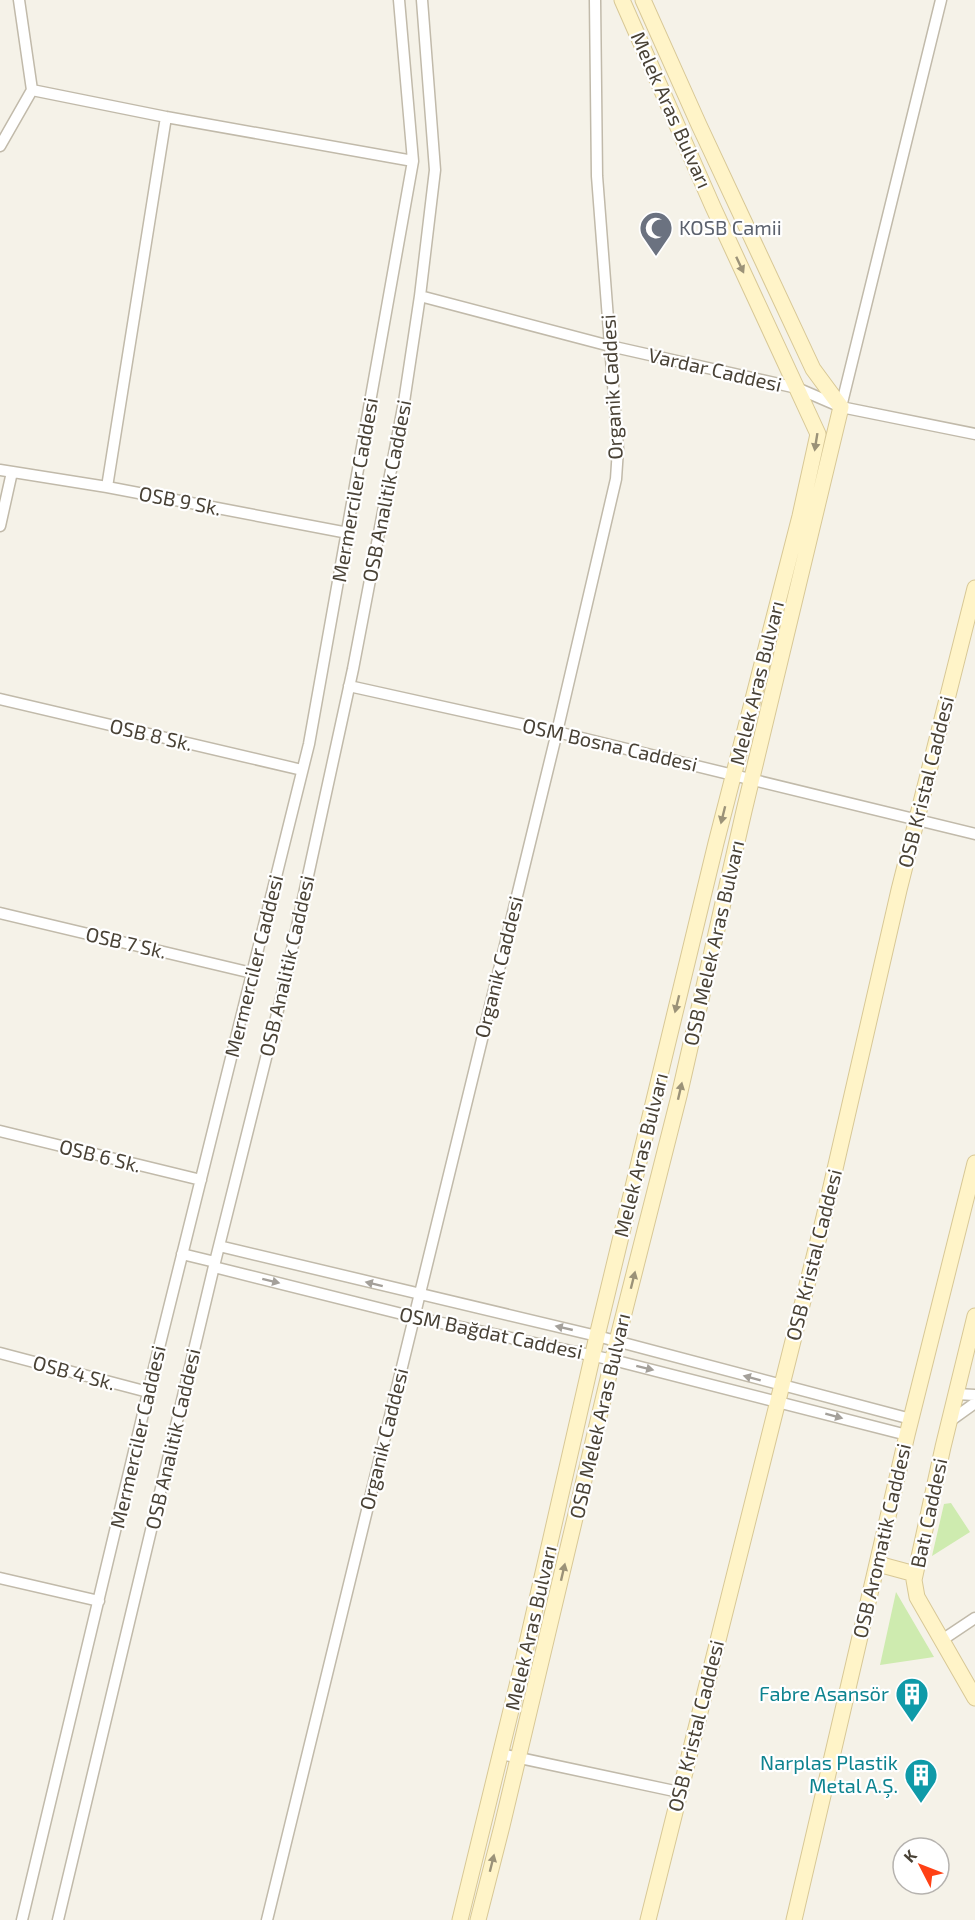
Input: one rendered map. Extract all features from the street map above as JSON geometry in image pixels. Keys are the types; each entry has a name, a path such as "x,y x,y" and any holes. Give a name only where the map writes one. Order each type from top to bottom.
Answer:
{"street":[{"path":"0,146 32,90 19,0"},
{"name":"Mermerciler Caddesi","path":"22,1920 148,1392 302,770 348,533 413,161 399,0"},
{"name":"OSB Analitik Caddesi","path":"58,1920 219,1246 284,986 349,686 404,402 420,296 435,170 422,0"},
{"name":"Organik Caddesi","path":"267,1920 557,732 616,478 618,449 597,176 595,0"},
{"name":"Melek Aras Bulvarı","path":"460,1920 501,1754 597,1336 734,775 800,516 818,434 622,0"},
{"path":"643,0 813,369 841,407"},
{"path":"841,407 941,0"},
{"path":"32,90 166,117 413,161"},
{"path":"107,487 166,117"},
{"path":"679,129 697,120"},
{"name":"Vardar Caddesi","path":"420,296 610,346 797,388 841,407 975,434"},
{"name":"OSB Melek Aras Bulvarı","path":"478,1920 678,1096 841,407"},
{"name":"OSB 9 Sk.","path":"0,470 107,487 348,533"},
{"path":"0,526 12,472"},
{"name":"OSB Kristal Caddesi","path":"648,1920 824,1217 898,890 975,588"},
{"name":"OSM Bosna Caddesi","path":"349,686 557,732 975,834"},
{"name":"OSB 8 Sk.","path":"0,699 302,770"},
{"name":"OSB 7 Sk.","path":"0,913 252,973"},
{"name":"OSB 6 Sk.","path":"0,1131 201,1180"},
{"name":"OSB Aromatik Caddesi","path":"794,1920 907,1435 975,1163"},
{"name":"OSM Bağdat Caddesi","path":"219,1246 617,1341 907,1435"},
{"name":"OSM Bağdat Caddesi","path":"182,1254 414,1317 613,1360 911,1419"},
{"name":"Batı Caddesi","path":"975,1316 914,1586 917,1597 975,1698"},
{"name":"OSB 4 Sk.","path":"0,1353 148,1392"},
{"path":"956,1394 975,1395"},
{"path":"950,1421 975,1403"},
{"path":"878,1564 915,1574"},
{"path":"0,1578 99,1601"},
{"path":"942,1640 975,1618"},
{"path":"501,1754 680,1792"}],"green space":[{"path":"951,1503 970,1532 932,1556 944,1504"},
{"path":"896,1592 934,1657 880,1665"}],"place":[{"name":"KOSB Camii","path":"656,257"},
{"name":"Fabre Asansör","path":"912,1723"},
{"name":"Narplas Plastik Metal A.Ş.","path":"921,1804"}]}
